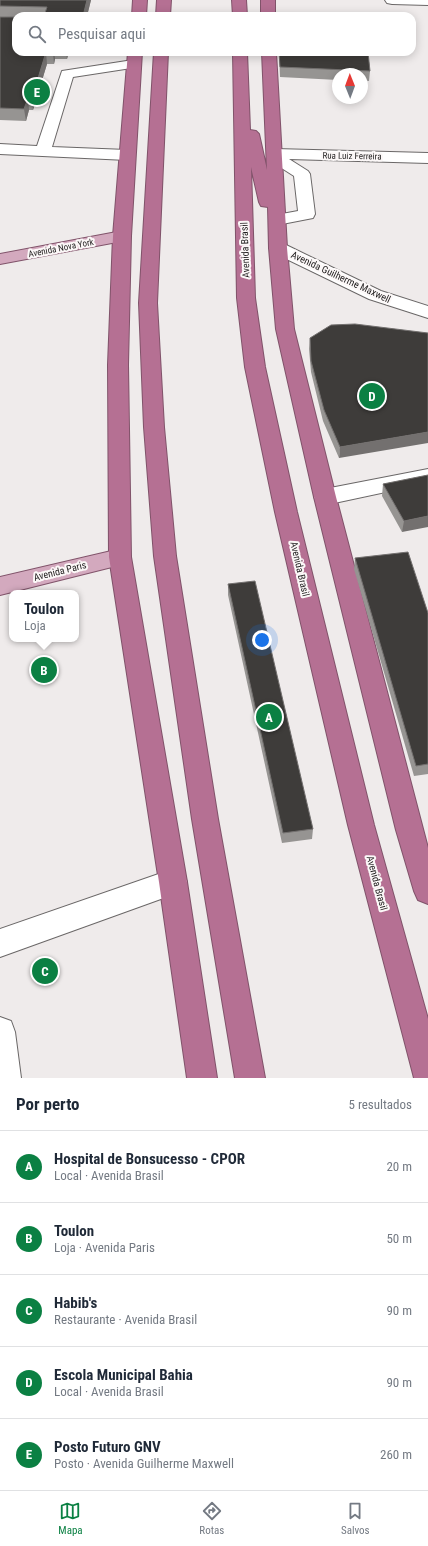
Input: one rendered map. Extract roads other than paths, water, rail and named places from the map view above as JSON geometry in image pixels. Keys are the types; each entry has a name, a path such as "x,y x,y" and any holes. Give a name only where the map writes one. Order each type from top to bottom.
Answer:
{"highway":[{"path":"138,12 140,0"},
{"path":"163,12 164,0"},
{"path":"239,0 240,12"},
{"path":"268,0 268,12"},
{"path":"128,155 142,128 150,56"},
{"path":"161,56 148,303 154,427 164,541 205,819 250,1078"},
{"name":"Avenida Brasil","path":"240,56 246,298 255,367 286,512 361,825 428,1074"},
{"path":"269,56 275,156 278,248 285,329 325,497 409,830 428,891"},
{"path":"134,58 122,236 118,365 120,557 173,882 202,1078"},
{"path":"240,86 278,248"}],"main road":[{"name":"Avenida Nova York","path":"0,259 122,236"},
{"name":"Avenida Paris","path":"0,586 120,557"}],"street":[{"path":"392,0 428,1"},
{"path":"43,151 67,74 134,58"},
{"path":"0,149 128,155"},
{"path":"275,156 302,174 307,214 277,220"},
{"name":"Rua Luiz Ferreira","path":"275,156 428,158"},
{"name":"Avenida Guilherme Maxwell","path":"278,248 375,295 428,312"},
{"path":"325,497 428,476"},
{"path":"0,943 173,882"},
{"path":"0,1032 6,1078"}],"place":[{"name":"Posto Futuro GNV","path":"37,92"},
{"name":"Escola Municipal Bahia","path":"372,396"},
{"name":"Toulon","path":"44,670"},
{"name":"Hospital de Bonsucesso - CPOR","path":"269,717"},
{"name":"Habib's","path":"45,971"}]}
